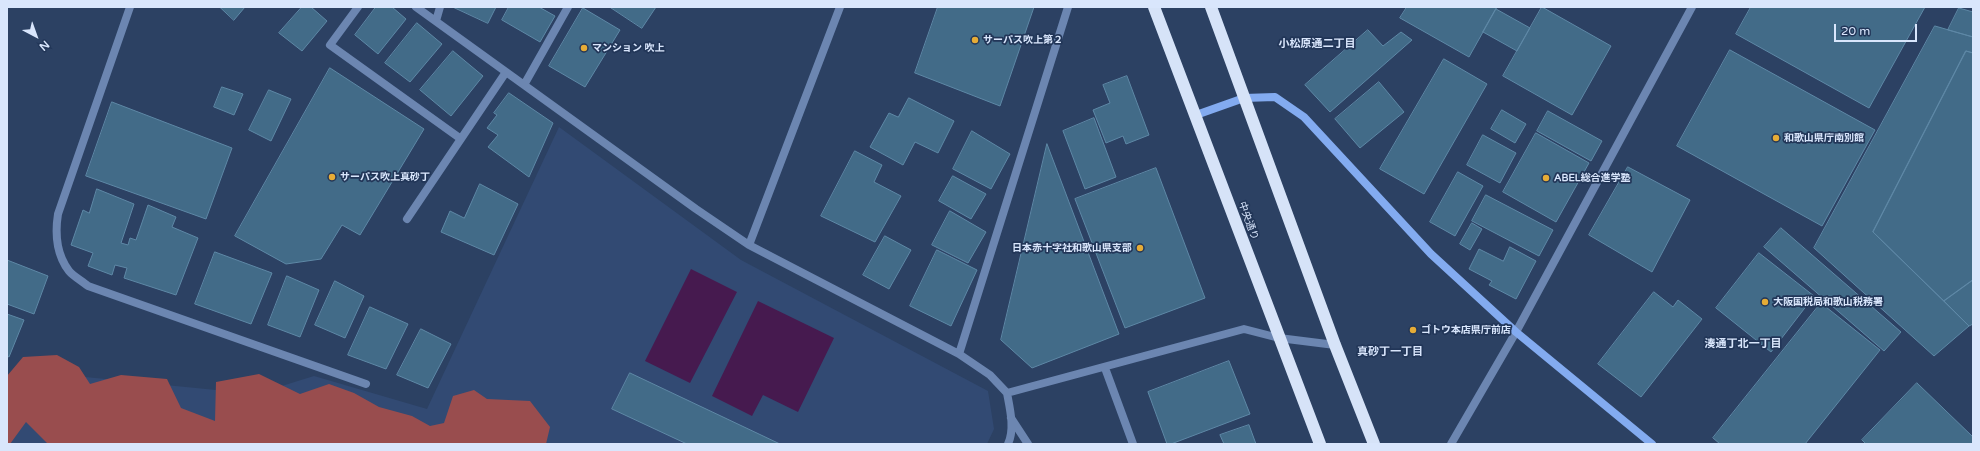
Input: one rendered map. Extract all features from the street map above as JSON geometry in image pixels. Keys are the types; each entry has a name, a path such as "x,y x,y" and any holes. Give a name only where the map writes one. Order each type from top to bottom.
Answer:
{"highway":[{"name":"中央通り","path":"1154,7 1320,444"},
{"path":"1215,10 1244,98 1335,345 1374,444"}],"street":[{"path":"130,7 58,214 55,233 59,251 69,271 88,286 366,384"},
{"path":"358,7 330,45 461,139"},
{"path":"416,7 696,209 749,245 959,354 990,375 1007,393 1011,417 1010,439 1008,444"},
{"path":"436,21 440,7"},
{"path":"524,86 568,7"},
{"path":"749,245 840,7"},
{"path":"959,354 1068,7"},
{"path":"1451,444 1516,332 1692,7"},
{"path":"407,219 506,72"},
{"path":"1196,115 1244,98 1275,97 1304,117 1431,254 1516,332 1652,444"},
{"path":"1007,393 1105,368 1244,329 1279,338 1335,345"},
{"path":"1105,368 1133,444"},
{"path":"1011,417 1028,444"}],"shaded area":[{"path":"559,127 741,260 988,391 994,429 987,444 7,444 7,396 25,371 256,394 314,376 427,409"},
{"path":"691,269 737,292 690,383 645,361"},
{"path":"758,301 834,338 798,412 763,395 752,416 712,396"},
{"path":"57,355 79,367 90,384 121,375 167,379 181,408 215,421 216,382 259,374 300,394 329,384 354,393 379,407 412,416 430,426 444,423 453,396 474,390 487,399 530,401 550,427 546,444 48,444 26,422 10,444 7,444 7,376 23,357"}],"building":[{"path":"220,7 245,7 234,20"},
{"path":"302,7 311,7 327,21 302,51 279,33"},
{"path":"376,7 392,7 406,19 378,54 355,35"},
{"path":"453,7 496,7 488,23"},
{"path":"509,7 539,7 555,16 540,42 502,20"},
{"path":"610,7 656,7 642,28"},
{"name":"サーパス吹上第２","path":"938,7 1034,7 1000,106 915,73"},
{"path":"1407,7 1497,7 1469,57 1400,18"},
{"path":"1542,7 1611,46 1572,115 1503,76"},
{"path":"1751,7 1925,7 1869,108 1736,34"},
{"name":"マンション 吹上","path":"583,8 620,30 585,87 549,66"},
{"path":"1959,8 1973,12 1973,37 1948,30"},
{"path":"1496,9 1530,28 1517,51 1483,32"},
{"path":"417,23 442,44 410,82 385,63"},
{"path":"1935,26 1973,37 1973,53 1966,51 1873,232 1969,326 1934,356 1814,248"},
{"path":"1368,30 1383,46 1401,32 1412,40 1330,112 1305,85"},
{"name":"和歌山県庁南別館","path":"1730,50 1875,130 1822,226 1677,146"},
{"path":"453,51 483,76 451,116 420,90"},
{"path":"1966,51 1973,53 1973,280 1944,301 1873,232"},
{"path":"1444,59 1487,84 1424,194 1380,169"},
{"name":"サーパス吹上真砂丁","path":"330,68 424,129 360,235 342,225 321,259 286,264 235,236"},
{"path":"1127,76 1149,135 1126,144 1123,136 1106,143 1093,110 1110,103 1103,85"},
{"path":"1379,82 1404,112 1360,148 1335,119"},
{"path":"222,87 243,94 234,115 214,107"},
{"path":"269,90 291,99 271,141 249,130"},
{"path":"509,93 553,123 529,177 488,147 498,135 487,128 497,115 494,113"},
{"path":"909,98 954,121 938,153 915,142 903,165 870,147 889,113 898,117"},
{"path":"112,102 232,148 206,219 86,176"},
{"path":"1502,110 1526,124 1515,143 1491,129"},
{"path":"1548,111 1602,141 1591,161 1537,131"},
{"path":"1094,118 1116,177 1085,189 1063,131"},
{"path":"972,131 1010,154 991,189 953,169"},
{"name":"ABEL総合進学塾","path":"1536,133 1589,163 1556,222 1503,192"},
{"path":"1483,135 1516,153 1500,183 1467,165"},
{"path":"1047,144 1119,334 1032,368 1001,340"},
{"path":"855,151 882,165 874,182 901,196 875,242 821,216"},
{"path":"1628,167 1690,200 1652,272 1589,235"},
{"name":"日本赤十字社和歌山県支部","path":"1156,168 1205,298 1125,328 1075,199"},
{"path":"1458,172 1483,186 1455,236 1430,222"},
{"path":"953,176 986,194 971,219 939,201"},
{"path":"480,184 518,204 494,255 441,232 450,211 464,218"},
{"path":"97,189 134,204 121,243 128,245 130,238 136,240 148,205 176,217 172,227 198,238 176,295 124,278 127,268 115,265 112,275 88,266 93,253 71,245 83,210 89,213"},
{"path":"1486,195 1553,230 1539,256 1472,221"},
{"path":"950,211 986,232 968,263 932,245"},
{"path":"1472,223 1482,229 1470,250 1460,244"},
{"path":"1781,228 1901,332 1884,351 1764,247"},
{"path":"885,236 911,250 889,289 863,275"},
{"path":"1510,247 1536,261 1516,299 1489,285 1492,281 1469,269 1479,249 1503,261"},
{"path":"937,250 977,270 951,326 910,306"},
{"path":"215,252 272,273 251,324 195,304"},
{"name":"大阪国税局和歌山税務署","path":"1759,253 1814,296 1771,352 1716,308"},
{"path":"7,260 48,276 34,314 7,304"},
{"path":"287,276 319,290 300,337 268,325"},
{"path":"1973,280 1973,324 1969,326 1944,301"},
{"path":"335,281 364,296 345,338 315,325"},
{"path":"1654,292 1673,307 1678,300 1702,319 1641,397 1598,364"},
{"path":"1821,303 1880,350 1805,444 1720,444 1713,438"},
{"path":"370,307 408,324 386,369 348,355"},
{"path":"7,314 24,320 9,357 7,356"},
{"path":"421,329 451,344 428,388 397,375"},
{"path":"1229,361 1250,414 1171,444 1167,444 1148,392"},
{"path":"630,373 780,444 687,444 612,409"},
{"path":"1917,383 1973,437 1973,444 1866,444 1862,440"},
{"path":"1249,425 1256,444 1224,444 1220,435"}],"place":[{"name":"サーパス吹上第２","path":"975,40"},
{"name":"マンション 吹上","path":"584,48"},
{"name":"和歌山県庁南別館","path":"1776,138"},
{"name":"サーパス吹上真砂丁","path":"332,177"},
{"name":"ABEL総合進学塾","path":"1546,178"},
{"name":"日本赤十字社和歌山県支部","path":"1140,248"},
{"name":"大阪国税局和歌山税務署","path":"1765,302"},
{"name":"ゴトウ本店県庁前店","path":"1413,330"}],"district":[{"name":"小松原通二丁目","path":"1317,44"},
{"name":"湊通丁北一丁目","path":"1743,344"},
{"name":"真砂丁一丁目","path":"1390,352"}]}
